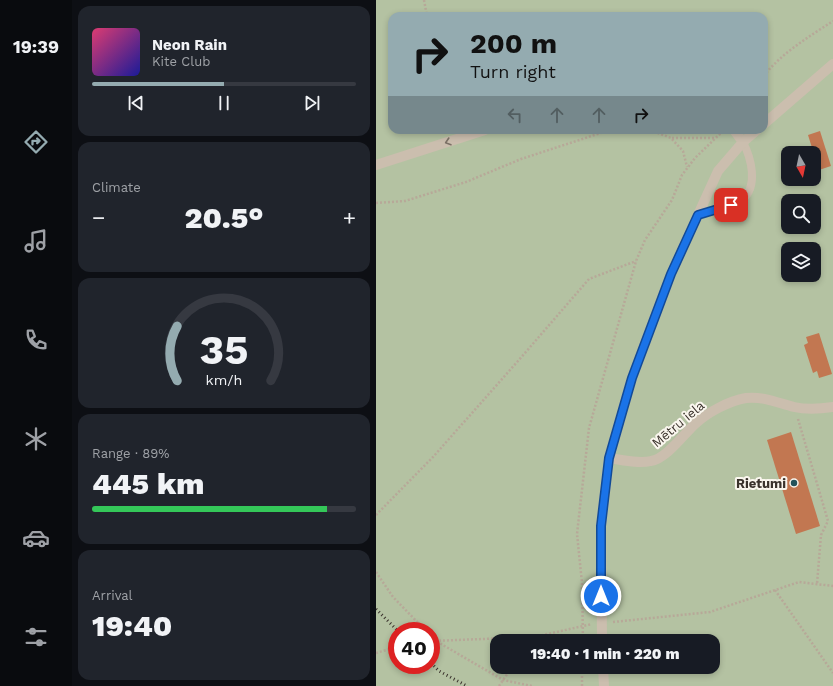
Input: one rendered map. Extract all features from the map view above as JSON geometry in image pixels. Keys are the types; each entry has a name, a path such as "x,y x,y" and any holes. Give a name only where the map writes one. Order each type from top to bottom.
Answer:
{"street":[{"path":"768,121 833,64"},
{"path":"376,165 473,134"},
{"path":"737,134 743,142"},
{"path":"602,634 601,526 609,458 632,378 671,274 718,170 743,142 752,134"},
{"name":"Mētru iela","path":"609,458 640,462 653,461 665,454 697,423 726,404 747,398 770,399 794,407 814,410 833,407"},
{"path":"603,674 604,686"}],"lane":[{"path":"698,215 731,205 742,199 749,190 752,180 752,170 747,149 743,142"}],"path":[{"path":"424,0 426,12"},
{"path":"768,70 788,53 833,21"},
{"path":"376,203 405,201 466,182 521,159 598,134"},
{"path":"660,134 671,138 716,138"},
{"path":"583,634 582,583 577,534 589,428 636,261 645,240 672,200 682,175 687,167 720,134"},
{"path":"671,138 683,151 687,167"},
{"path":"376,515 433,457 589,279 636,261"},
{"path":"794,407 828,521 821,535 816,584"},
{"path":"376,572 393,597 417,622"},
{"path":"550,634 601,623 710,612 799,582 833,586"},
{"path":"775,590 833,673"},
{"path":"440,641 490,639"},
{"path":"440,643 503,680 532,686"},
{"path":"376,653 388,649"},
{"path":"499,686 507,674"},
{"path":"582,674 582,686"}],"green space":[{"path":"376,0 833,0 833,686 376,686"}],"building":[{"path":"820,131 831,166 821,169 821,146 811,146 808,135"},
{"path":"819,333 832,374 819,378 817,371 813,373 804,345 808,343 806,337"},
{"name":"Rietumi","path":"791,432 820,526 796,534 767,440"}],"railway":[{"path":"376,609 389,622"},
{"path":"440,672 467,686"}],"place":[{"name":"Rietumi","path":"794,483"}],"route":[{"path":"601,596 601,526 609,458 632,378 671,274 698,215 719,210 731,205"}]}
